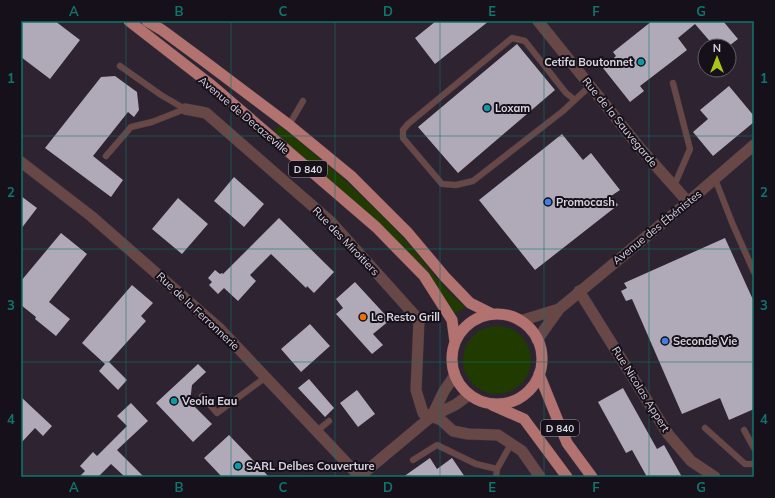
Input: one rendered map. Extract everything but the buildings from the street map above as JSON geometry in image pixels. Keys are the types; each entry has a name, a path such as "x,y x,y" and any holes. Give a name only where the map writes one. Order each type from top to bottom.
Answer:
{"main road":[{"name":"Avenue de Decazeville","path":"129,21 210,84 376,227 424,276 452,320 455,342"},
{"name":"Avenue de Decazeville","path":"147,21 162,30 289,125 351,176 408,233 445,277 470,303 492,314"},
{"path":"492,314 507,315 527,326 537,340 542,357 539,374 530,388 518,398 502,403 486,402 469,394 461,386 455,376 452,359 455,342 469,323 492,314"},
{"name":"D 840","path":"539,374 567,444 592,477"},
{"name":"D 840","path":"486,402 524,419 567,477"}],"street":[{"path":"154,21 162,30"},
{"name":"Rue de la Sauvegarde","path":"538,21 640,148 688,202"},
{"name":"Rue des Miroitiers","path":"185,109 206,113 331,222 419,320 416,390 423,413 432,416"},
{"name":"Avenue des Ébénistes","path":"537,340 558,309 688,202 754,145"},
{"name":"Rue de la Ferronnerie","path":"21,162 92,216 220,330 359,477"},
{"name":"Rue Nicolas Appert","path":"579,291 668,434 691,461 715,477"},
{"name":"Avenue des Ébénistes","path":"520,321 558,309"},
{"path":"432,416 444,391 455,376"},
{"path":"359,477 432,416 456,405 469,394"},
{"path":"432,416 441,420 454,431 468,434 498,435 522,451 540,477"}],"lane":[{"path":"575,100 566,93 525,41 512,38 408,124 403,130 402,138 442,184 456,185 473,181 563,111 575,100 590,86"},
{"path":"120,66 161,95 185,109"},
{"path":"673,83 690,149 674,186"},
{"path":"289,125 303,101"},
{"path":"106,156 131,127 152,122 185,109"},
{"path":"715,179 754,272"},
{"path":"202,396 217,413 266,377"},
{"path":"317,431 329,422"},
{"path":"705,428 745,464 754,464"},
{"path":"744,430 754,448"},
{"path":"496,477 497,469 511,444"},
{"path":"413,460 437,445 476,464 497,469"}],"shaded area":[{"path":"21,21 754,21 754,477 21,477"}],"green space":[{"path":"280,126 329,166 360,194 412,247 448,291 465,307 454,315 446,300 430,278 274,130"},
{"path":"497,326 510,329 521,336 528,347 531,360 528,373 521,384 510,391 497,394 484,391 473,384 466,373 463,360 466,347 473,336 484,329"}],"place":[{"name":"Cetifa Boutonnet","path":"641,62"},
{"name":"Loxam","path":"487,108"},
{"name":"Promocash","path":"548,202"},
{"name":"Le Resto Grill","path":"363,317"},
{"name":"Seconde Vie","path":"665,341"},
{"name":"Veolia Eau","path":"174,401"},
{"name":"SARL Delbes Couverture","path":"238,466"}]}
